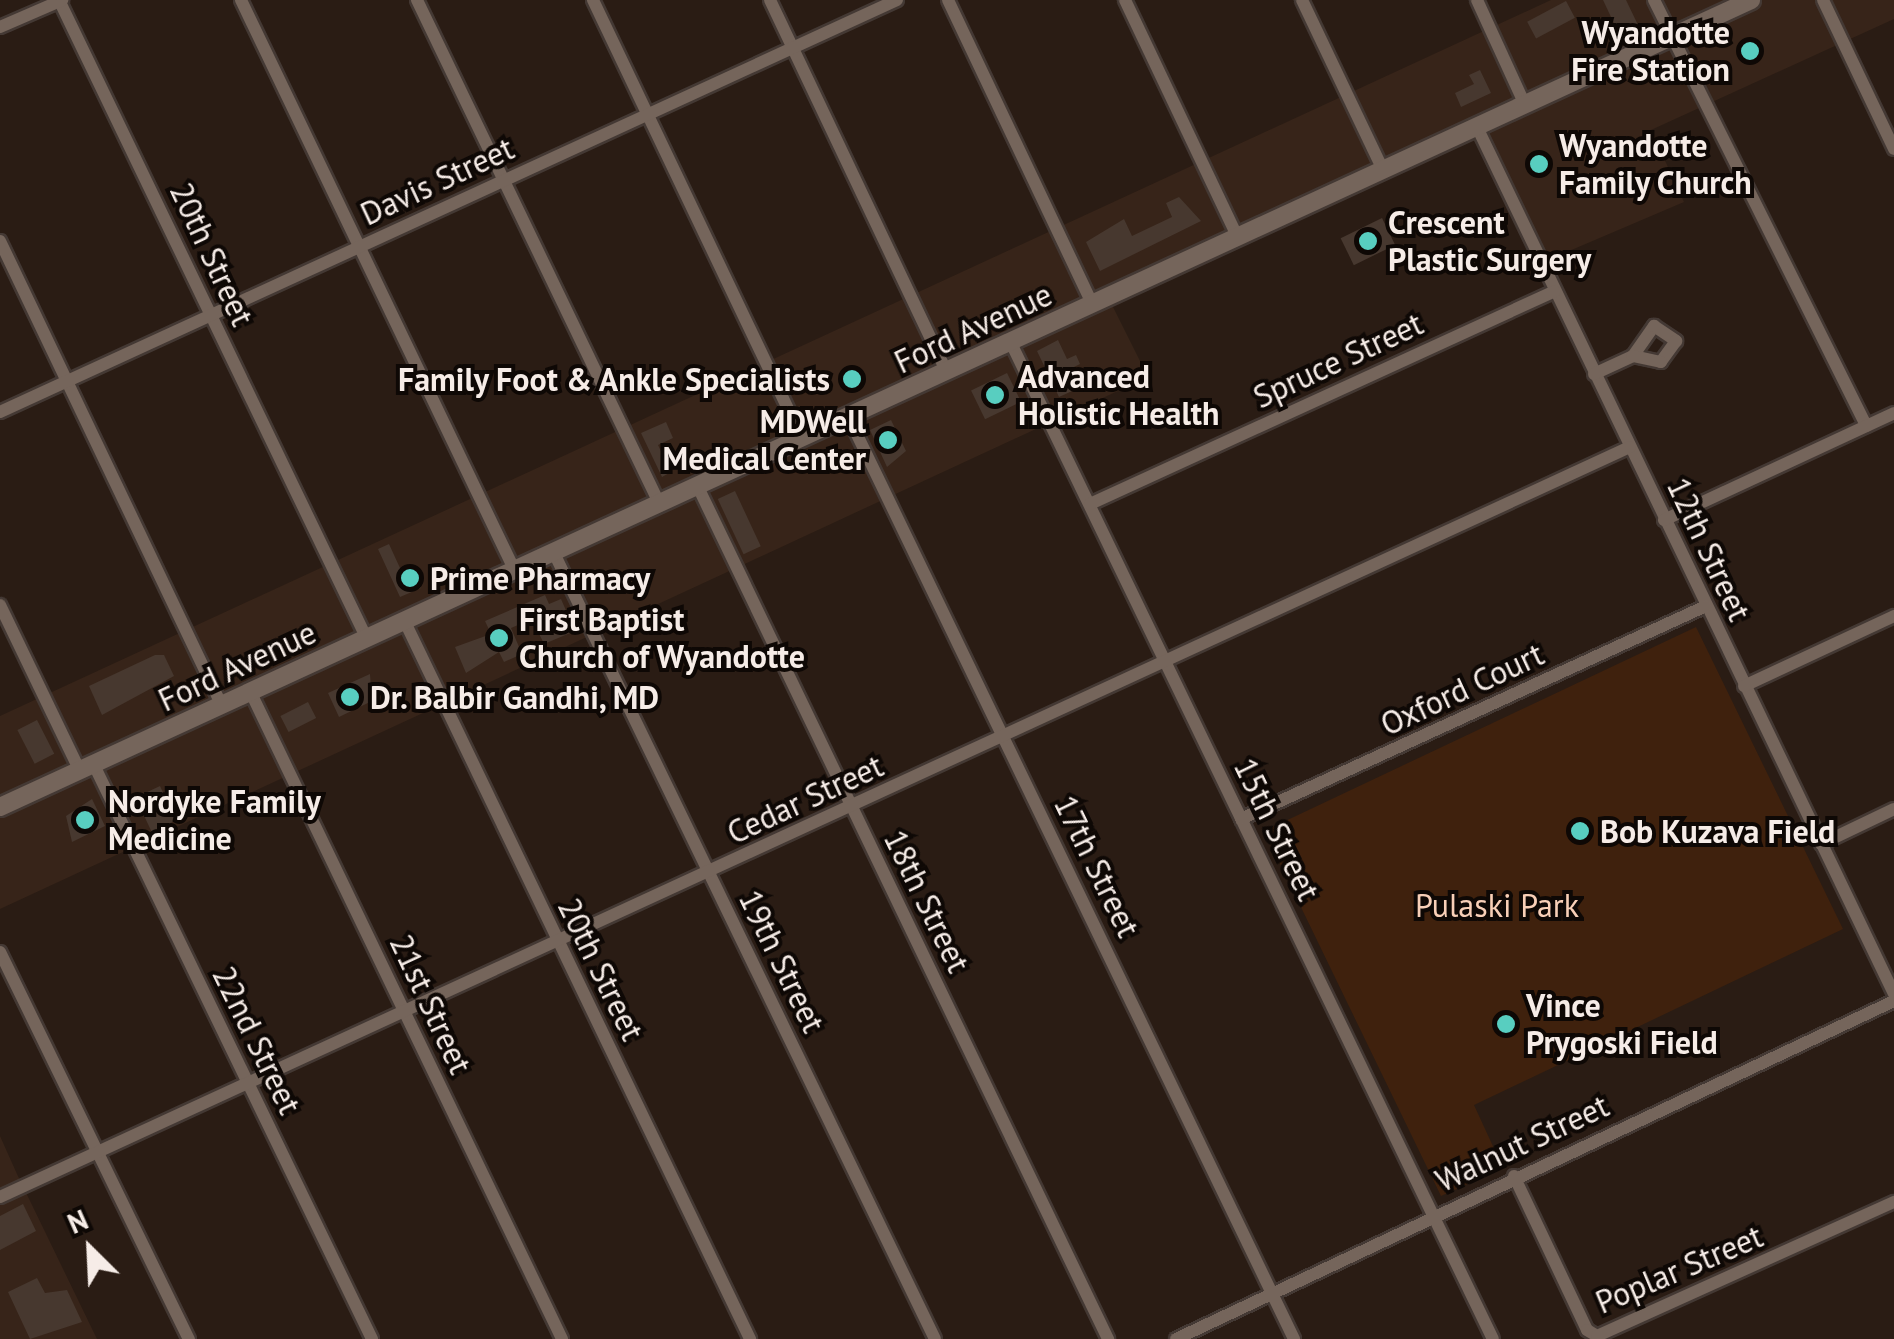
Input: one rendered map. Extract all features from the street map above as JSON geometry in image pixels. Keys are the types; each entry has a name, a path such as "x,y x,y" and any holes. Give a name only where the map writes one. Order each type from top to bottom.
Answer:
{"main road":[{"name":"Ford Avenue","path":"0,808 1751,0"}],"street":[{"path":"0,27 60,0"},
{"name":"20th Street","path":"60,0 367,640"},
{"path":"240,0 515,571"},
{"path":"417,0 660,505"},
{"path":"593,0 802,439"},
{"path":"770,0 948,372"},
{"name":"Davis Street","path":"0,412 897,0"},
{"path":"948,0 1093,305"},
{"path":"1126,0 1238,238"},
{"path":"1302,0 1383,170"},
{"path":"1477,0 1526,104"},
{"path":"1654,0 1676,35 1866,426"},
{"path":"1823,0 1894,149"},
{"name":"12th Street","path":"1477,127 1894,997"},
{"path":"0,241 222,706"},
{"name":"Spruce Street","path":"1090,504 1555,291"},
{"name":"15th Street","path":"1012,342 1493,1339"},
{"path":"1594,374 1633,356"},
{"path":"1664,520 1894,413"},
{"name":"17th Street","path":"849,418 1294,1339"},
{"name":"Cedar Street","path":"0,1198 1630,447"},
{"name":"18th Street","path":"698,487 1108,1339"},
{"name":"19th Street","path":"554,553 935,1339"},
{"name":"22nd Street","path":"0,606 248,1085 372,1339"},
{"name":"Oxford Court","path":"1241,819 1706,606"},
{"path":"1744,686 1894,616"},
{"name":"20th Street","path":"405,622 750,1339"},
{"name":"21st Street","path":"251,693 562,1339"},
{"path":"1820,844 1894,809"},
{"path":"0,952 189,1339"},
{"name":"Walnut Street","path":"1176,1339 1894,997"},
{"name":"Poplar Street","path":"1514,1176 1587,1330 1597,1336 1894,1202"}],"shaded area":[{"path":"1551,0 1894,0 1894,19 1651,130 1684,202 1541,263 1478,127 1109,299 1148,377 0,909 0,716"},
{"path":"0,1136 17,1174 97,1339 0,1339"}],"green space":[{"name":"Pulaski Park","path":"1696,627 1843,929 1474,1105 1503,1168 1441,1196 1264,831"}],"building":[{"path":"1603,0 1626,0 1638,25 1619,34"},
{"path":"1566,1 1575,18 1536,38 1527,22"},
{"path":"1480,70 1491,93 1461,107 1455,93 1474,84 1469,75"},
{"path":"1179,197 1201,221 1100,271 1086,242 1124,219 1132,236 1172,217 1166,203"},
{"name":"Crescent Plastic Surgery","path":"1382,218 1395,245 1354,265 1341,238"},
{"path":"1058,340 1067,359 1076,355 1080,364 1072,368 1081,387 1059,397 1037,351"},
{"name":"Advanced Holistic Health","path":"1007,373 1021,402 985,419 971,391"},
{"name":"MDWell Medical Center","path":"891,420 906,451 887,467 870,430"},
{"path":"666,422 673,438 658,445 671,472 662,477 641,433"},
{"path":"735,491 761,546 744,554 718,499"},
{"path":"389,544 400,568 410,564 421,588 400,597 378,549"},
{"name":"First Baptist Church of Wyandotte","path":"545,595 549,604 561,599 575,631 544,644 532,619 511,628 522,654 504,662 499,652 466,673 455,647 491,634 485,621"},
{"path":"155,655 164,655 174,676 102,715 89,686"},
{"name":"Dr. Balbir Gandhi, MD","path":"370,674 372,701 339,717 328,693"},
{"path":"308,702 316,718 289,732 280,716"},
{"path":"37,720 54,754 35,764 17,730"},
{"path":"160,786 176,820 152,832 136,797"},
{"name":"Nordyke Family Medicine","path":"92,799 105,826 72,842 66,816"},
{"path":"23,1204 36,1231 0,1250 0,1216"},
{"path":"37,1278 45,1293 67,1290 82,1322 30,1339 8,1292"}],"place":[{"name":"Wyandotte Fire Station","path":"1750,51"},
{"name":"Wyandotte Family Church","path":"1539,164"},
{"name":"Crescent Plastic Surgery","path":"1368,241"},
{"name":"Family Foot & Ankle Specialists","path":"852,379"},
{"name":"Advanced Holistic Health","path":"995,395"},
{"name":"MDWell Medical Center","path":"888,440"},
{"name":"Prime Pharmacy","path":"410,578"},
{"name":"First Baptist Church of Wyandotte","path":"499,638"},
{"name":"Dr. Balbir Gandhi, MD","path":"350,697"},
{"name":"Nordyke Family Medicine","path":"85,820"},
{"name":"Bob Kuzava Field","path":"1580,831"},
{"name":"Vince Prygoski Field","path":"1506,1024"}]}
